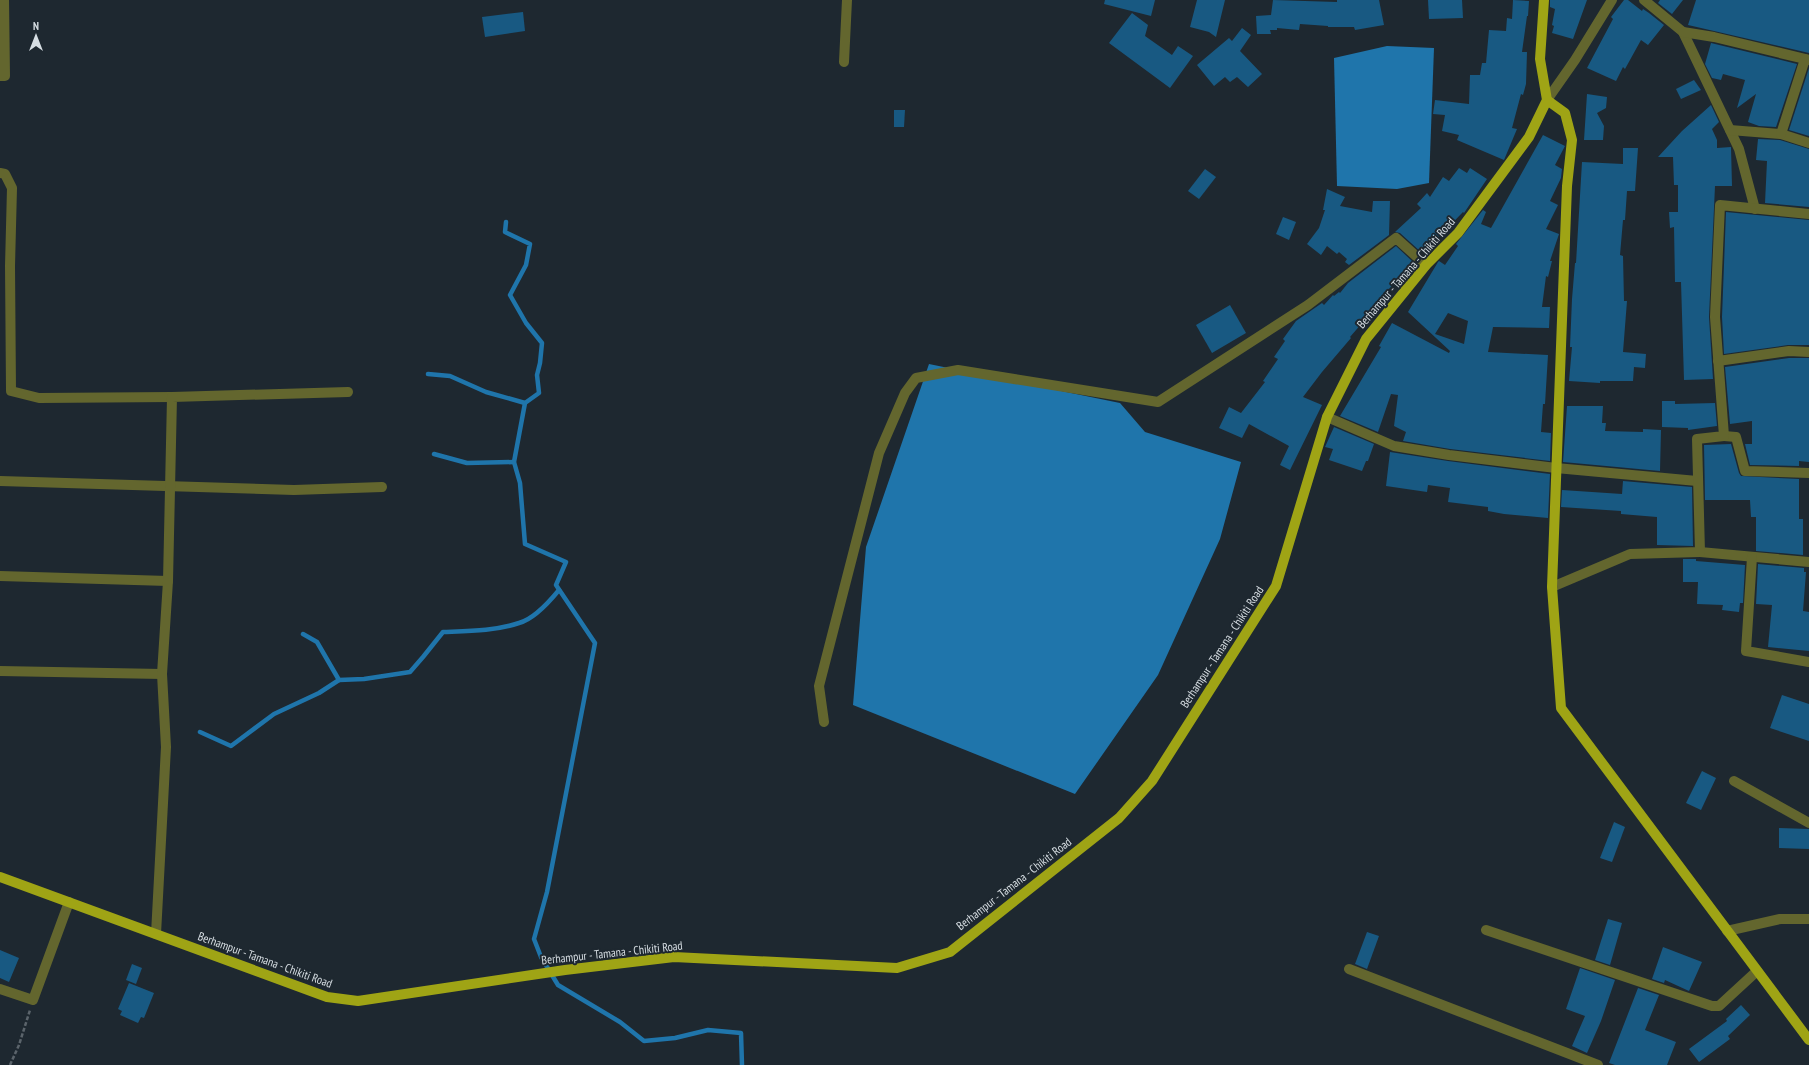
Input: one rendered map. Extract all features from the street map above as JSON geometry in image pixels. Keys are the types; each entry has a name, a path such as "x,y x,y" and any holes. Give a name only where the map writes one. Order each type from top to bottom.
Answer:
{"main road":[{"path":"1544,0 1540,59 1547,100 1565,113 1572,140 1567,186 1552,587 1561,708 1809,1040"},
{"name":"Berhampur - Tamana - Chikiti Road","path":"0,877 327,997 358,1001 565,970 674,957 897,968 950,952 1119,818 1152,781 1276,586 1327,417 1366,339 1426,265 1458,233 1529,137 1547,100"}],"street":[{"path":"0,76 5,76 4,0"},
{"path":"844,62 847,0"},
{"path":"1547,100 1575,60 1612,0"},
{"path":"1644,0 1683,32 1739,149 1755,208"},
{"path":"1683,32 1714,37 1807,59 1781,134"},
{"path":"1730,130 1781,134 1809,143"},
{"path":"0,173 5,174 12,188 5,265 11,391 38,398 172,397 348,392"},
{"path":"1724,436 1715,317 1720,205 1809,214"},
{"path":"824,722 819,686 877,460 905,393 916,378 958,370 1158,402 1308,305 1396,238 1426,265"},
{"path":"1718,361 1789,351 1809,352"},
{"path":"156,934 166,747 162,674 168,581 172,397"},
{"path":"1327,417 1394,446 1449,455 1556,468 1697,480"},
{"path":"1700,552 1697,439 1724,436 1736,437 1744,471 1809,473"},
{"path":"0,481 294,490 382,487"},
{"path":"1552,587 1630,554 1700,552 1809,562"},
{"path":"1752,557 1746,651 1809,662"},
{"path":"0,576 168,581"},
{"path":"0,671 162,674"},
{"path":"1734,781 1809,823"},
{"path":"0,989 33,1000 69,902"},
{"path":"1727,931 1780,919 1809,919"},
{"path":"1486,930 1712,1006 1719,1006 1757,971"},
{"path":"1349,969 1598,1065"}],"path":[{"path":"10,1065 19,1045 33,1000"}],"water":[{"path":"1387,46 1434,48 1429,183 1397,189 1337,186 1334,58"},
{"path":"929,364 1120,403 1145,432 1241,462 1220,539 1158,675 1075,794 853,705 866,547"}],"building":[{"path":"1105,0 1155,0 1151,16 1104,4"},
{"path":"1197,0 1225,0 1216,37 1209,32 1190,27"},
{"path":"1273,0 1337,2 1337,0 1379,0 1384,25 1355,30 1354,27 1328,27 1300,24 1299,30 1277,28 1277,30 1270,30 1271,34 1257,34 1256,16 1271,15"},
{"path":"1428,0 1462,0 1463,18 1429,19"},
{"path":"1513,0 1529,1 1522,52 1527,52 1526,84 1523,95 1521,94 1512,128 1517,129 1504,160 1457,140 1459,135 1442,131 1445,115 1433,114 1435,100 1469,104 1470,75 1480,75 1482,63 1486,63 1489,30 1506,31 1507,18 1512,19"},
{"path":"1550,0 1587,0 1573,39 1552,33 1555,9 1550,7"},
{"path":"1624,0 1628,0 1642,11 1643,9 1664,25 1648,45 1641,40 1625,69 1623,67 1616,81 1587,68 1613,19 1611,17"},
{"path":"1660,0 1683,0 1672,14 1658,3"},
{"path":"1696,0 1809,0 1809,53 1688,25"},
{"path":"523,12 525,31 485,37 482,17"},
{"path":"1132,13 1148,25 1145,36 1172,55 1178,46 1193,56 1170,88 1109,43"},
{"path":"1242,28 1251,35 1240,51 1262,74 1248,87 1237,77 1230,82 1225,77 1214,86 1197,65 1229,38 1232,41"},
{"path":"1711,43 1797,64 1776,127 1759,126 1748,122 1756,94 1737,108 1745,80 1723,74 1721,80 1712,78 1705,64"},
{"path":"1809,68 1809,136 1789,130"},
{"path":"1694,80 1701,90 1681,99 1676,89"},
{"path":"1587,94 1607,97 1606,108 1597,113 1604,126 1603,140 1584,140"},
{"path":"1711,105 1719,122 1712,129 1717,140 1717,148 1731,147 1732,186 1715,186 1709,317 1713,379 1684,380 1681,282 1675,282 1674,227 1670,228 1669,212 1678,212 1678,185 1674,185 1673,157 1658,157 1682,131"},
{"path":"894,110 905,110 904,127 894,127"},
{"path":"1543,135 1565,146 1555,165 1562,169 1561,178 1550,201 1558,205 1546,229 1559,234 1550,261 1552,261 1548,277 1546,276 1542,307 1550,307 1549,328 1493,327 1488,352 1548,355 1545,404 1543,404 1541,432 1551,433 1550,461 1450,449 1403,441 1406,432 1394,426 1398,395 1391,394 1378,432 1340,416 1381,347 1379,346 1392,323 1449,353 1450,351 1408,312 1438,262 1439,261 1445,265 1458,246 1456,244 1483,210 1486,212 1481,224 1491,228","holes":["1448,313 1468,321 1464,344 1435,334"]},
{"path":"1758,139 1780,140 1809,149 1809,207 1765,203 1767,161 1756,160"},
{"path":"1623,148 1638,148 1635,191 1627,191 1620,255 1623,256 1624,301 1627,301 1623,352 1646,354 1645,368 1634,367 1633,381 1600,381 1600,383 1569,381 1572,347 1570,347 1572,299 1576,263 1582,162 1623,164"},
{"path":"1459,168 1467,173 1470,168 1487,179 1464,213 1463,212 1428,248 1426,246 1421,252 1400,233 1395,232 1421,208 1417,204 1427,193 1430,197 1443,177 1449,181"},
{"path":"1205,169 1216,177 1199,199 1188,191"},
{"path":"1327,189 1345,197 1340,206 1372,212 1373,201 1390,201 1389,235 1349,265 1345,262 1347,259 1339,252 1337,254 1327,246 1321,255 1307,244 1319,228 1325,210 1323,210"},
{"path":"1726,212 1809,220 1809,345 1788,345 1724,354 1722,317"},
{"path":"1283,217 1296,222 1289,240 1276,234"},
{"path":"1396,246 1413,262 1371,309 1369,315 1303,397 1322,405 1290,470 1280,465 1289,446 1249,424 1242,438 1219,428 1229,407 1241,413 1265,382 1263,381 1278,359 1274,357 1285,341 1283,339 1296,321 1322,303 1324,305 1333,295 1334,296 1339,292 1340,293 1348,283"},
{"path":"1230,305 1246,333 1212,353 1196,325"},
{"path":"1789,358 1809,358 1809,462 1799,461 1799,466 1750,465 1745,444 1752,444 1752,421 1730,424 1725,367"},
{"path":"1662,401 1675,401 1675,404 1715,403 1717,426 1688,430 1688,428 1662,427"},
{"path":"1567,406 1603,406 1602,423 1606,423 1605,431 1643,432 1643,429 1661,430 1660,471 1563,462"},
{"path":"1334,427 1374,444 1368,461 1366,461 1362,471 1329,460 1333,449 1325,447"},
{"path":"1731,444 1741,476 1799,479 1799,519 1803,519 1803,555 1756,551 1756,517 1751,517 1750,500 1705,500 1704,445"},
{"path":"1390,452 1550,474 1548,518 1504,514 1488,511 1488,507 1448,502 1450,488 1428,485 1427,492 1386,486"},
{"path":"1623,481 1692,487 1693,546 1657,545 1657,517 1621,514 1621,511 1561,507 1562,490 1622,494"},
{"path":"1683,559 1696,559 1696,561 1745,565 1743,603 1740,603 1739,612 1722,610 1723,605 1697,604 1698,582 1683,582"},
{"path":"1758,564 1804,568 1804,572 1806,572 1803,611 1809,612 1809,651 1768,647 1772,605 1756,604"},
{"path":"1782,695 1809,704 1809,741 1770,728"},
{"path":"1702,771 1716,778 1701,810 1686,803"},
{"path":"1614,822 1625,827 1612,862 1600,858"},
{"path":"1779,828 1809,829 1809,849 1779,848"},
{"path":"1608,919 1622,923 1610,965 1595,960"},
{"path":"1367,932 1379,936 1367,969 1355,964"},
{"path":"1663,947 1702,962 1689,991 1665,980 1664,983 1652,979"},
{"path":"0,950 19,958 9,982 0,978"},
{"path":"132,964 142,968 136,984 126,980"},
{"path":"1580,968 1615,980 1601,1021 1587,1053 1572,1046 1585,1016 1566,1009"},
{"path":"129,983 154,993 144,1018 141,1017 138,1023 120,1015 122,1011 118,1009"},
{"path":"1638,988 1659,995 1645,1030 1676,1042 1667,1065 1615,1065 1609,1063"},
{"path":"1741,1005 1750,1015 1728,1036 1730,1039 1699,1062 1689,1049 1727,1021 1726,1019"}],"waterway":[{"path":"506,222 505,232 530,244 526,265 510,295 526,323 542,343 537,375 539,393 525,403 514,462 520,483 525,544 566,562 556,585 595,643 547,892 534,939 541,957 558,985 620,1022 644,1041 675,1038 708,1030 741,1033 742,1065"},
{"path":"428,374 450,376 486,392 525,403"},
{"path":"434,454 467,463 514,462"},
{"path":"303,634 317,642 339,680 364,679 410,672 443,632 491,629 510,626 525,621 536,614 559,590"},
{"path":"200,732 231,746 274,714 319,693 339,680"}]}
